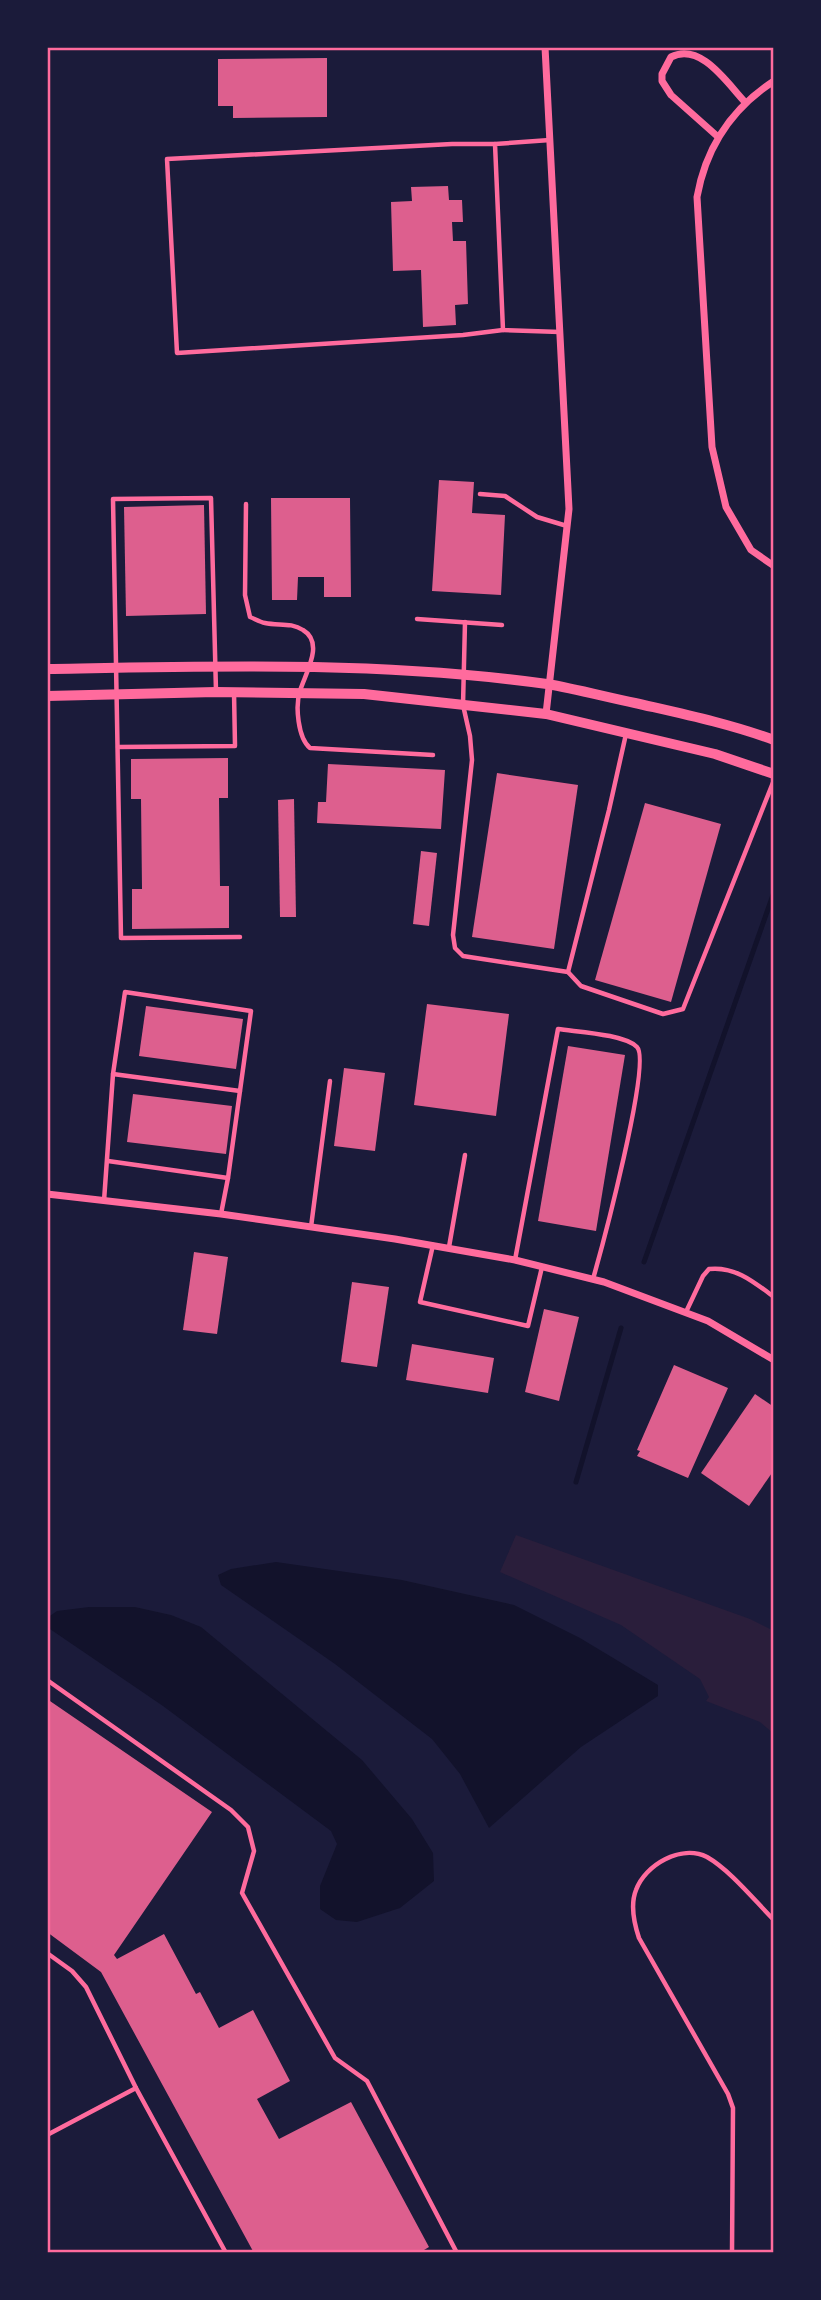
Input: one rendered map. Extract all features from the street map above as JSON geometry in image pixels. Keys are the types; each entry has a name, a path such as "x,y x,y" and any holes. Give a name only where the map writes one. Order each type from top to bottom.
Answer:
{"street":[{"path":"545,47 569,509 546,714"},
{"path":"717,136 666,87 662,74 671,57 687,53 704,60 745,102"},
{"path":"774,81 745,102 717,136 701,174 697,197 712,447 726,507 751,550 774,566"},
{"path":"47,669 216,666 373,668 464,676 548,685 730,724 774,740"},
{"path":"47,696 216,692 365,694 546,714 716,754 774,777"},
{"path":"47,1194 220,1214 449,1247 515,1260 604,1282 686,1312 708,1321 774,1360"}],"lane":[{"path":"550,140 167,159 177,353 463,335 503,330 560,332"},
{"path":"495,144 503,330"},
{"path":"480,494 505,496 537,517 567,526"},
{"path":"216,692 211,498 113,499 121,938 240,937"},
{"path":"246,503 245,595 250,617 265,623 290,624 305,631 312,642 312,667 299,693 300,734 304,743 310,748 433,754"},
{"path":"417,619 502,625"},
{"path":"465,622 463,705 472,760 453,934 455,948 463,956 568,972 581,986 663,1014 683,1009 774,777"},
{"path":"118,747 235,746 234,692"},
{"path":"568,972 626,733"},
{"path":"104,1202 113,1074 125,992 251,1011 228,1178 220,1214"},
{"path":"515,1260 558,1029 624,1040 638,1048 641,1055 638,1085 611,1217 592,1280"},
{"path":"113,1074 240,1091"},
{"path":"311,1228 330,1081"},
{"path":"449,1247 465,1155"},
{"path":"108,1161 228,1178"},
{"path":"433,1245 420,1302 528,1326 542,1267"},
{"path":"686,1312 709,1269 736,1271 774,1297"},
{"path":"47,1680 231,1810 248,1827 254,1850 242,1893 335,2058 367,2081 457,2253"},
{"path":"732,2253 733,2108 728,2094 639,1938 634,1923 635,1890 645,1875 665,1859 690,1852 706,1857 720,1867 774,1920"},
{"path":"47,1953 72,1971 86,1987 136,2088 226,2253"},
{"path":"47,2135 136,2088"}],"shaded area":[{"path":"516,1535 750,1619 774,1631 774,1734 760,1722 706,1701 709,1697 700,1679 621,1625 500,1572"},
{"path":"276,1562 402,1580 514,1605 580,1638 658,1685 658,1696 581,1747 489,1828 460,1774 432,1739 335,1664 221,1585 218,1575 231,1569"},
{"path":"89,1607 135,1607 171,1615 201,1627 362,1760 412,1819 433,1853 434,1881 400,1908 357,1922 336,1920 320,1909 320,1886 337,1844 331,1831 163,1706 47,1627 47,1618 57,1611"}],"building":[{"path":"327,58 327,117 233,118 233,106 218,106 218,59"},
{"path":"448,186 449,200 462,200 463,222 452,222 453,241 466,241 468,304 455,305 456,325 423,327 421,270 393,271 391,202 412,201 411,187"},
{"path":"439,480 474,482 472,513 505,515 501,595 432,591"},
{"path":"271,498 350,498 351,597 324,597 324,577 298,577 297,600 272,600"},
{"path":"204,505 206,614 126,616 124,507"},
{"path":"228,758 228,798 219,798 220,886 229,886 229,928 132,929 132,889 142,889 141,799 131,799 131,759"},
{"path":"328,764 445,770 441,829 317,823 318,802 326,802"},
{"path":"497,773 578,785 554,949 472,937"},
{"path":"294,799 296,917 280,917 278,800"},
{"path":"645,803 721,824 671,1002 595,980"},
{"path":"421,851 437,853 429,926 413,924"},
{"path":"427,1004 509,1014 496,1116 414,1105"},
{"path":"146,1006 243,1019 236,1069 139,1056"},
{"path":"568,1046 625,1055 596,1231 538,1221"},
{"path":"344,1068 385,1073 375,1151 334,1146"},
{"path":"133,1094 232,1106 226,1154 127,1142"},
{"path":"194,1252 228,1257 217,1334 183,1330"},
{"path":"352,1282 389,1287 377,1367 341,1362"},
{"path":"544,1309 579,1317 559,1401 525,1392"},
{"path":"412,1344 494,1358 488,1393 406,1380"},
{"path":"674,1365 728,1388 688,1478 637,1456 640,1451 637,1450"},
{"path":"755,1394 774,1407 774,1470 749,1506 701,1473"},
{"path":"47,1699 212,1812 114,1955 117,1959 164,1934 196,1994 200,1992 219,2028 253,2010 290,2081 257,2099 279,2139 351,2102 429,2247 419,2253 254,2253 101,1972 47,1932"}],"waterway":[{"path":"644,1262 774,892"},
{"path":"576,1482 621,1328"}]}
